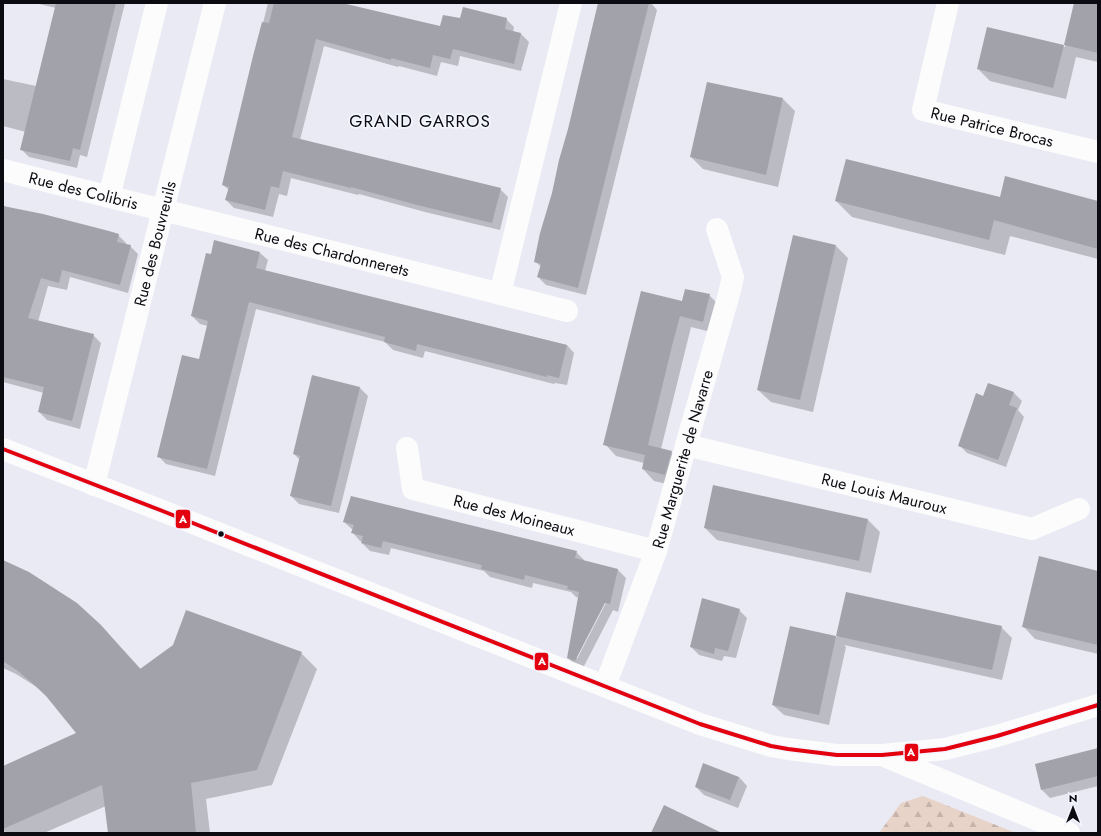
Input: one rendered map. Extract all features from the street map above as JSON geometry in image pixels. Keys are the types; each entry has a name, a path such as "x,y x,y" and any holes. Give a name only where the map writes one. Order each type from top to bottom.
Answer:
{"street":[{"path":"109,197 157,3"},
{"name":"Rue des Bouvreuils","path":"94,485 216,3"},
{"path":"500,294 571,3"},
{"name":"Rue Patrice Brocas","path":"948,3 923,110 1098,152"},
{"name":"Rue des Colibris","path":"3,170 163,211"},
{"name":"Rue des Chardonnerets","path":"163,211 567,311"},
{"name":"Rue Marguerite de Navarre","path":"605,686 656,551 729,294 733,276 717,229"},
{"name":"Rue Louis Mauroux","path":"686,445 1032,529 1079,509"},
{"name":"Rue des Moineaux","path":"407,448 414,489 656,551"},
{"path":"3,449 175,515 700,724 771,746 837,755 882,756 945,749 997,736 1098,705"},
{"path":"882,756 1069,833"}],"green space":[{"path":"923,796 1016,833 879,833 901,803"}],"building":[{"path":"56,3 116,3 80,150 73,148 70,161 20,150"},
{"path":"274,3 342,3 440,26 443,15 460,18 463,7 507,18 505,29 521,33 514,64 453,49 450,59 433,55 430,68 391,58 391,60 316,39 292,137 501,188 492,223 283,171 279,188 271,186 265,210 225,200 229,187 222,185 253,56 262,22 269,23"},
{"path":"598,3 649,3 578,288 537,277 541,264 534,262"},
{"path":"1074,3 1098,3 1098,53 1064,45"},
{"path":"987,27 1064,45 1053,88 977,69"},
{"path":"707,82 783,98 766,175 690,157"},
{"path":"846,159 1000,197 1005,176 1098,201 1098,249 994,220 989,240 835,201"},
{"path":"3,206 43,214 119,234 117,242 131,245 120,285 62,270 59,283 41,278 28,318 94,334 72,421 38,412 44,387 3,377"},
{"path":"793,235 836,245 800,400 757,390"},
{"path":"214,240 260,252 256,268 567,345 559,378 547,375 547,377 417,344 416,351 384,342 385,337 249,302 207,469 157,457 182,355 199,359 208,321 191,316 206,253 211,254"},
{"path":"685,289 710,294 703,322 680,316 672,346 648,445 672,451 665,475 642,469 645,455 603,445 641,291 682,301"},
{"path":"312,375 360,387 331,506 290,496 300,456 293,454"},
{"path":"988,383 1014,392 1009,405 1017,408 998,460 958,446 976,393 983,396"},
{"path":"713,485 868,519 859,561 704,528"},
{"path":"351,496 577,551 575,558 618,569 610,604 605,603 575,661 567,658 579,592 567,589 568,586 525,575 524,580 481,569 482,565 383,541 381,548 361,543 363,536 351,533 354,525 343,522"},
{"path":"1039,556 1098,571 1098,645 1022,627"},
{"path":"3,560 29,572 77,603 101,625 140,669 173,645 186,610 302,652 257,770 191,783 196,833 108,833 102,785 3,829 3,766 76,733 39,689 18,671 3,661"},
{"path":"846,592 1002,626 992,670 836,636"},
{"path":"702,598 740,609 728,651 715,648 714,654 690,647"},
{"path":"790,626 836,636 819,715 772,705"},
{"path":"1098,748 1098,776 1041,790 1035,764"},
{"path":"703,763 739,777 730,800 695,787"},
{"path":"664,805 722,833 651,833"}],"transit line":[{"name":"A","path":"3,449 700,724 771,746 837,755 882,755 945,749 997,736 1098,705"}],"district":[{"name":"GRAND GARROS","path":"420,121"}]}
